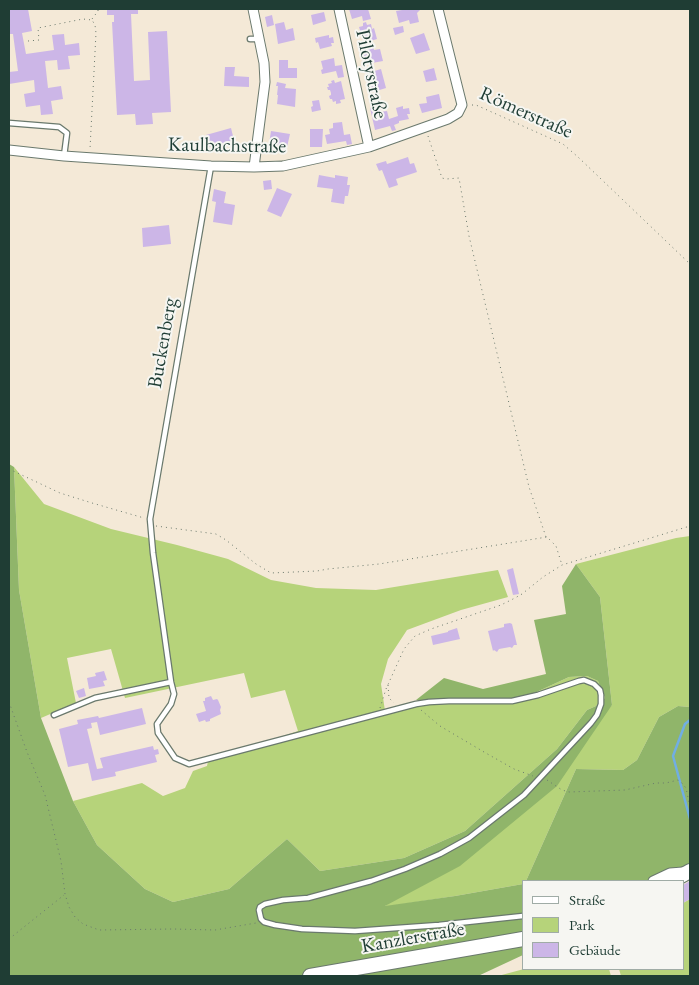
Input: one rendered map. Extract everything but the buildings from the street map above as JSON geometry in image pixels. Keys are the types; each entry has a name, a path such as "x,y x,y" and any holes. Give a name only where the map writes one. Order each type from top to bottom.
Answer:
{"main road":[{"path":"674,880 689,872"},
{"name":"Kanzlerstraße","path":"310,976 522,939"}],"street":[{"path":"254,9 264,63 265,82 254,167"},
{"name":"Pilotystraße","path":"339,9 369,147"},
{"name":"Römerstraße","path":"438,9 462,105"},
{"name":"Kaulbachstraße","path":"9,150 64,156 211,166 283,166 369,147 448,119 458,113 462,105"},
{"path":"655,880 678,872 689,872"}],"lane":[{"path":"250,38 260,39"},
{"path":"9,123 59,127 67,133 64,156"},
{"name":"Buckenberg","path":"211,166 150,522 174,694 171,704 157,724 158,734 176,758 189,764 379,713 429,702 520,700 579,680 594,684 600,690 601,695 601,704 597,715 540,778 518,800 469,838 418,864 371,881 308,898 265,904 259,910 264,922"},
{"path":"54,715 95,698 171,682"},
{"path":"264,922 292,928 355,931 522,916"}],"path":[{"path":"92,20 98,9"},
{"path":"28,41 39,40 38,28 82,19 92,20"},
{"path":"90,158 96,33 92,20"},
{"name":"Römerstraße","path":"462,105 476,105 563,144 690,264"},
{"path":"425,127 442,178 459,178 469,236 529,487 547,537 556,546 562,565"},
{"path":"9,469 92,504 150,522 216,534 271,573 317,571 379,564 495,547 547,537"},
{"path":"379,713 380,704 404,649 415,636 501,605 522,594 562,565 690,526"},
{"path":"388,684 389,698 397,704"},
{"path":"9,702 26,752 45,795 61,861 64,894 75,917 83,924 99,930 215,930 264,922"},
{"path":"9,939 64,894"}],"green space":[{"path":"9,464 14,467 19,590 41,718 73,801 97,845 145,889 173,902 229,889 287,839 320,871 404,858 465,831 557,749 587,710 596,706 605,698 598,681 587,676 569,677 530,695 509,699 428,702 416,700 444,678 483,689 546,674 534,620 566,614 562,586 576,564 600,597 612,705 557,786 460,866 385,906 522,884 522,955 478,976 9,976"},
{"path":"14,467 44,504 111,529 228,559 271,580 316,588 376,590 498,570 508,597 461,610 407,630 388,659 381,684 385,711 428,702 530,695 569,677 587,676 598,681 605,698 596,706 587,710 557,749 465,831 404,858 320,871 287,839 229,889 173,902 145,889 97,845 73,801 142,783 163,796 185,788 193,771 207,766 208,761 298,731 285,690 251,698 244,673 125,698 111,649 67,658 76,703 41,718 19,590"},
{"path":"690,536 690,707 678,706 659,717 637,760 623,770 576,769 526,880 522,880 522,884 384,907 612,705 600,597 576,564"},
{"path":"678,706 690,707 690,864 664,880 526,880 576,769 623,770 637,760 659,717"},
{"path":"690,899 690,976 621,976 619,970 684,970 684,902"},
{"path":"522,970 609,970 611,976 498,976"}],"waterway":[{"path":"690,720 685,724 673,756 690,819"}]}
